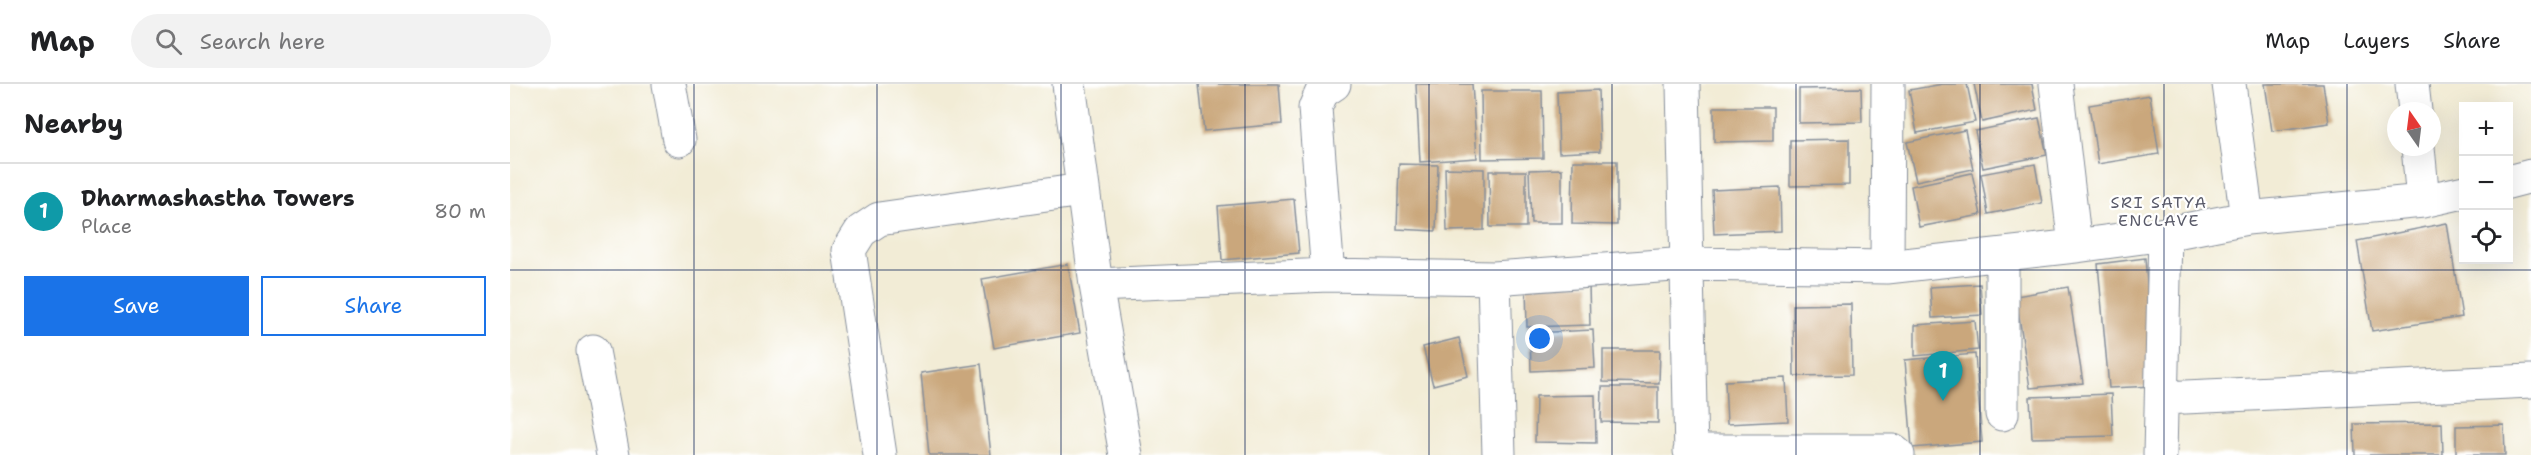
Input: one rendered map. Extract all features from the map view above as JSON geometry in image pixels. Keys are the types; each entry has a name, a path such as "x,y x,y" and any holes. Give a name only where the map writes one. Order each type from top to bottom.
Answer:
{"street":[{"path":"669,84 679,140"},
{"path":"1069,84 1096,285 1126,455"},
{"path":"1328,275 1315,108 1322,93 1334,84"},
{"path":"1683,84 1690,453 1893,451 1898,455"},
{"path":"1887,267 1888,84"},
{"path":"2056,84 2075,246"},
{"path":"2229,84 2247,218"},
{"path":"2412,84 2414,102"},
{"path":"2419,156 2423,201"},
{"path":"2513,181 2531,176"},
{"path":"880,455 849,250 861,231 879,219 1082,190"},
{"path":"1096,285 1328,275 1494,278 1687,264 1887,267 2002,256 2165,234 2247,218 2423,201 2459,193"},
{"path":"2160,455 2165,234"},
{"path":"2002,256 2002,414"},
{"path":"1494,278 1499,455"},
{"path":"592,351 613,455"},
{"path":"2163,398 2531,381"}],"building":[{"path":"1199,84 1279,84 1282,124 1204,131"},
{"path":"1416,84 1472,84 1477,158 1420,162"},
{"path":"1943,84 1967,84 1975,122 1917,133 1909,90"},
{"path":"1974,84 2032,84 2037,110 1982,122"},
{"path":"2265,84 2323,84 2329,123 2272,131"},
{"path":"1861,88 1862,122 1799,123 1799,89"},
{"path":"1598,90 1600,151 1559,153 1557,92"},
{"path":"1481,91 1542,91 1543,158 1482,159"},
{"path":"2150,95 2159,154 2098,164 2089,105"},
{"path":"1714,107 1773,107 1773,141 1714,142"},
{"path":"2039,118 2047,155 1983,168 1975,131"},
{"path":"1965,130 1973,169 1916,181 1907,142"},
{"path":"1849,139 1849,185 1790,186 1790,140"},
{"path":"1573,161 1617,161 1617,225 1572,224"},
{"path":"1399,164 1438,165 1436,231 1397,229"},
{"path":"2035,164 2042,203 1988,214 1981,174"},
{"path":"1445,168 1484,169 1484,230 1447,231"},
{"path":"1562,169 1562,223 1531,223 1529,170"},
{"path":"1489,171 1526,171 1526,227 1490,227"},
{"path":"1972,173 1981,215 1919,227 1911,186"},
{"path":"1780,187 1781,231 1714,234 1712,190"},
{"path":"1294,199 1299,253 1222,260 1218,206"},
{"path":"2447,223 2462,317 2372,331 2357,241"},
{"path":"2145,258 2155,386 2109,388 2098,264"},
{"path":"1068,264 1080,333 994,348 982,279"},
{"path":"1589,284 1590,325 1527,327 1526,285"},
{"path":"1980,284 1982,315 1932,318 1930,287"},
{"path":"2068,287 2083,383 2030,388 2016,296"},
{"path":"1851,304 1852,375 1794,376 1793,305"},
{"path":"1975,321 1978,350 1915,356 1915,325"},
{"path":"1593,330 1595,368 1531,371 1530,333"},
{"path":"1459,338 1468,376 1433,385 1423,347"},
{"path":"1603,350 1660,350 1659,383 1603,382"},
{"path":"1975,354 1982,442 1912,448 1905,360"},
{"path":"981,364 991,455 929,455 921,373"},
{"path":"1786,378 1788,421 1727,424 1725,381"},
{"path":"1602,387 1658,387 1658,423 1601,422"},
{"path":"2111,394 2113,436 2032,438 2030,397"},
{"path":"1595,395 1596,443 1535,442 1536,396"},
{"path":"2442,423 2443,455 2355,455 2354,424"},
{"path":"2504,425 2505,455 2456,455 2456,426"}],"place":[{"name":"Dharmashastha Towers","path":"1943,401"}],"district":[{"name":"SRI SATYA ENCLAVE","path":"2159,211"}]}
